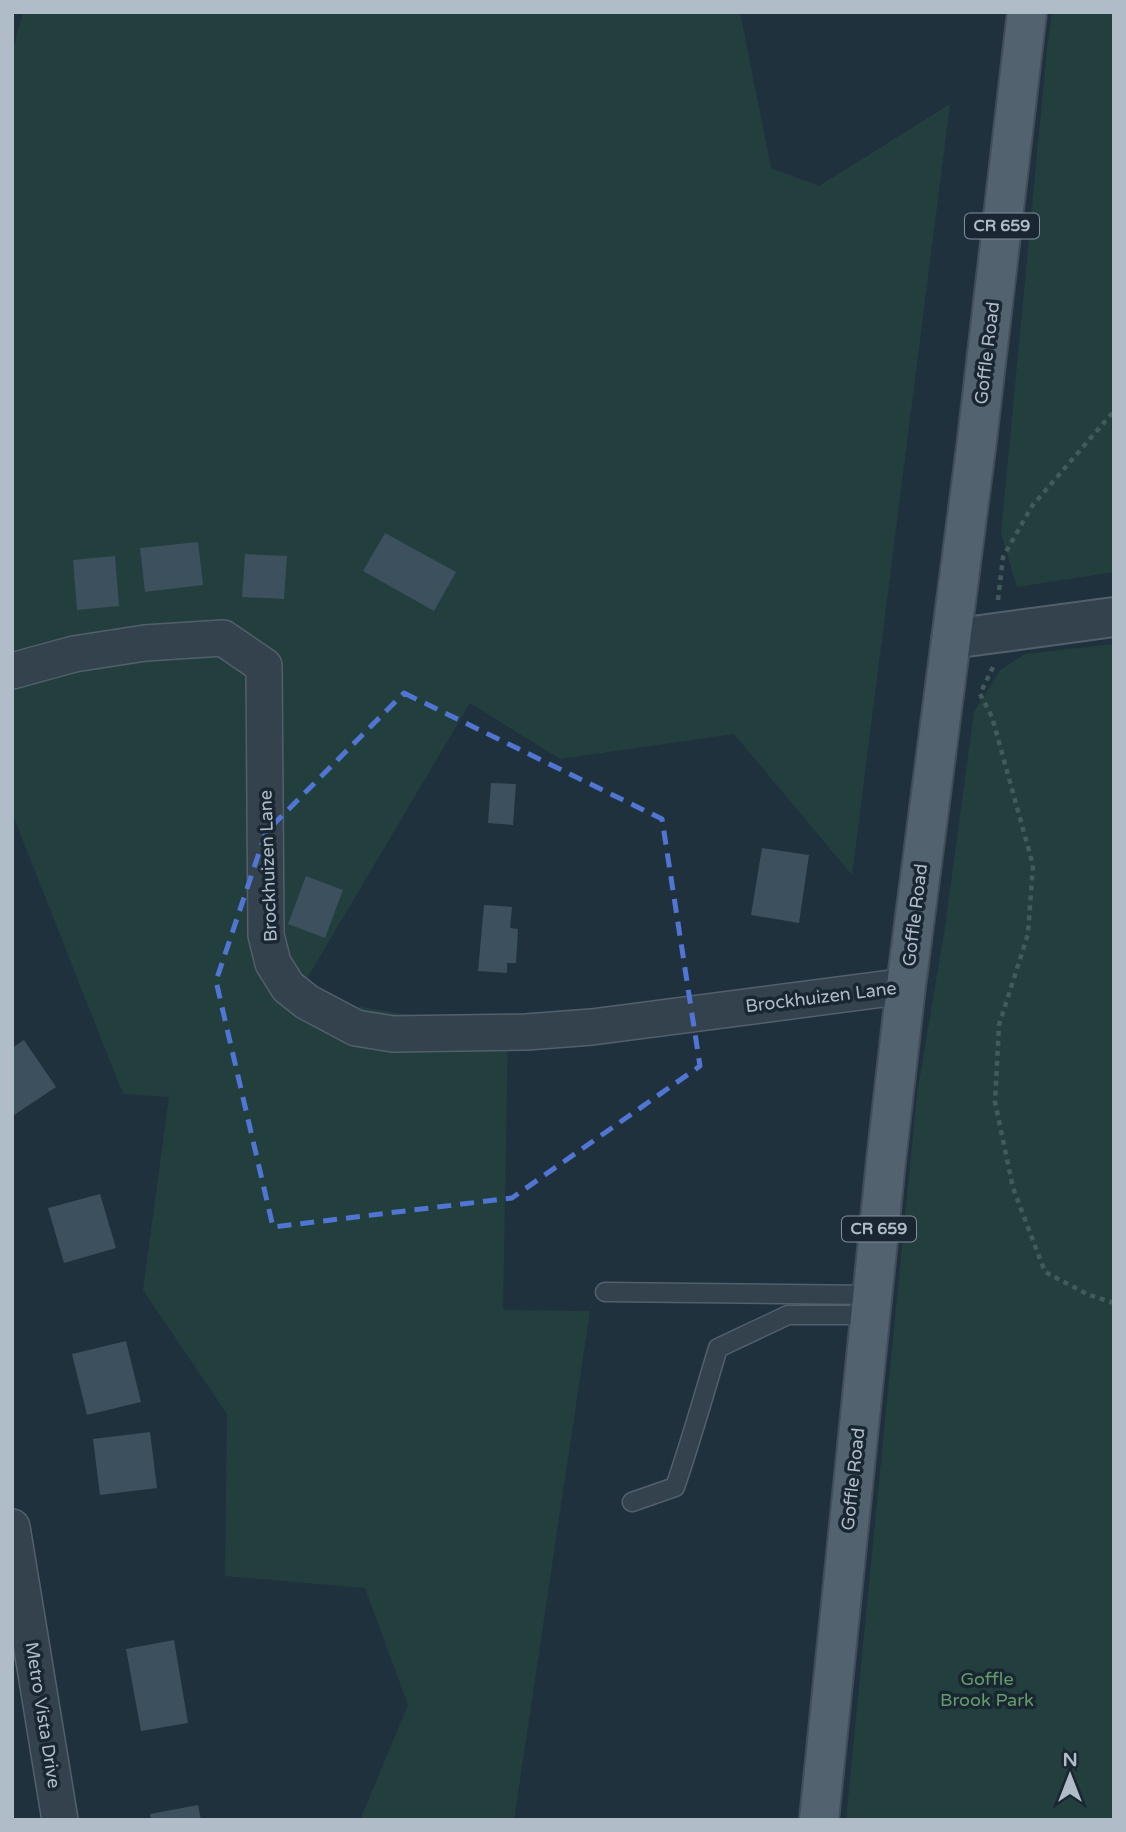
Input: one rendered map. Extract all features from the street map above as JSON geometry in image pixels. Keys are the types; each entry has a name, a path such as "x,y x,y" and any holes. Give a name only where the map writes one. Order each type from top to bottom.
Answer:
{"main road":[{"name":"Goffle Road","path":"819,1820 906,986 977,440 1027,12"}],"street":[{"path":"951,639 994,648 1114,617"},
{"name":"Brockhuizen Lane","path":"12,671 74,654 133,645 223,638 264,666 266,935 273,963 288,987 307,1002 356,1028 393,1034 526,1032 592,1027 906,986"},
{"name":"Metro Vista Drive","path":"12,1527 60,1820"}],"lane":[{"path":"605,1292 871,1305"},
{"path":"632,1502 675,1487 691,1443 718,1348 788,1315 871,1305"}],"path":[{"path":"1114,411 1032,506 1003,557 994,648 980,694 992,717 1033,865 1028,934 999,1025 995,1102 1013,1188 1045,1272 1089,1295 1114,1303"}],"highlighted area":[{"path":"404,693 662,819 700,1066 512,1198 273,1227 216,981 266,832"}],"green space":[{"path":"23,12 740,12 771,168 819,186 950,104 852,875 734,734 560,759 470,703 296,997 508,1030 503,1310 590,1311 514,1820 360,1820 408,1705 365,1588 225,1576 227,1414 143,1290 169,1097 123,1094 12,813 12,53"},
{"path":"1052,12 1114,12 1114,572 1017,587 1001,533"},
{"name":"Goffle Brook Park","path":"1114,644 1114,1820 846,1820 917,1094 945,927 974,712 1000,670 1025,654"}],"building":[{"path":"385,533 456,572 434,611 363,571"},
{"path":"198,542 203,585 145,592 140,548"},
{"path":"245,554 287,556 284,599 242,597"},
{"path":"115,556 119,606 77,610 73,560"},
{"path":"491,783 516,784 513,825 488,823"},
{"path":"762,848 809,855 799,923 751,915"},
{"path":"306,876 343,890 325,938 288,924"},
{"path":"484,905 512,907 510,928 518,929 516,963 507,963 507,973 478,971"},
{"path":"24,1040 56,1087 14,1115 12,1048"},
{"path":"100,1194 116,1248 64,1263 48,1208"},
{"path":"126,1341 141,1402 87,1415 72,1354"},
{"path":"150,1432 157,1488 100,1495 93,1439"},
{"path":"174,1640 188,1723 141,1731 126,1649"},
{"path":"198,1805 201,1820 151,1820 150,1814"}]}
